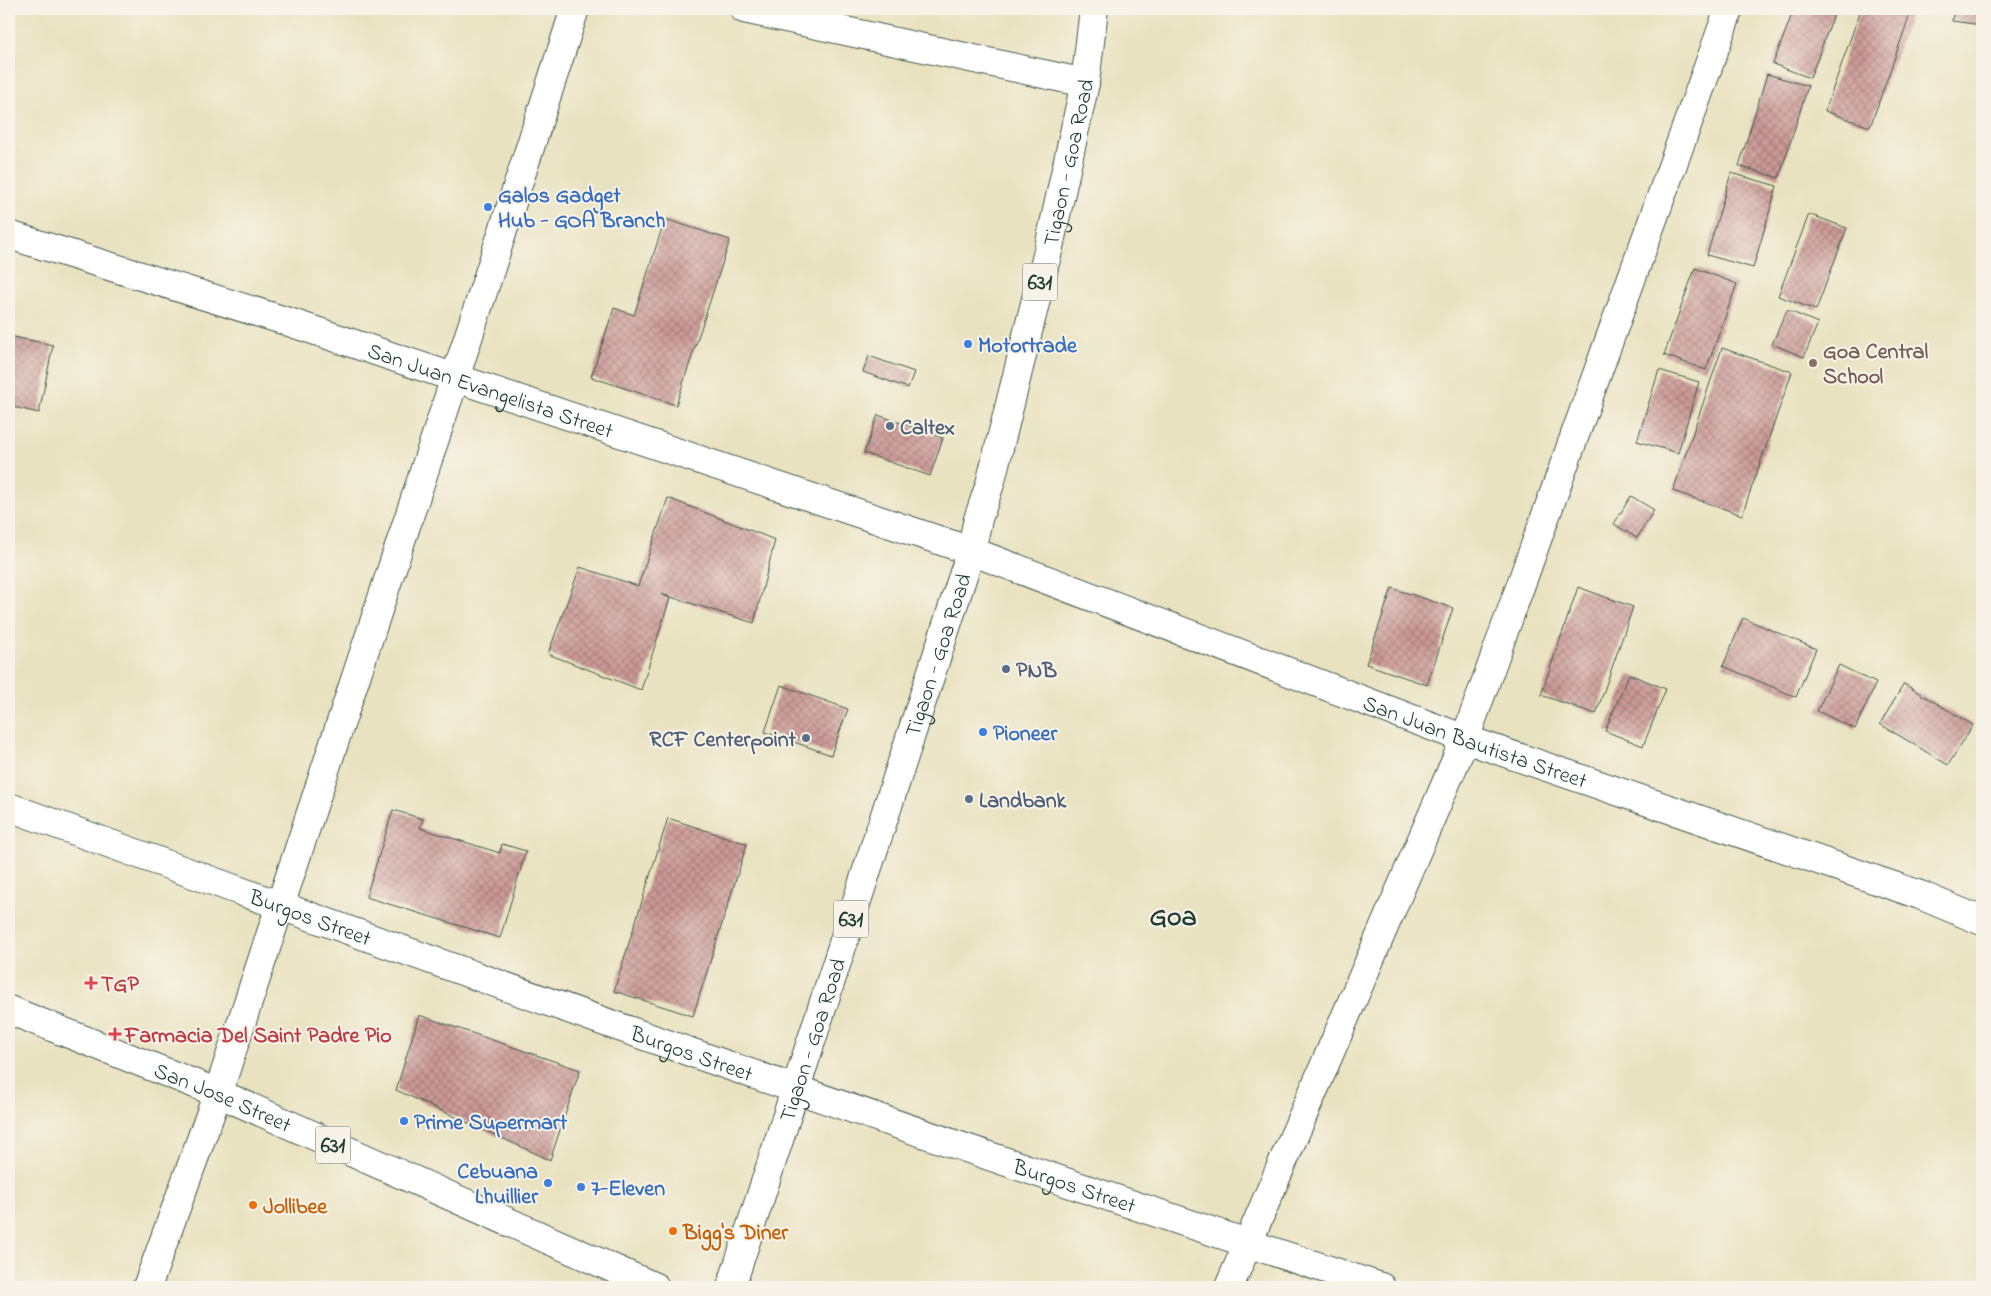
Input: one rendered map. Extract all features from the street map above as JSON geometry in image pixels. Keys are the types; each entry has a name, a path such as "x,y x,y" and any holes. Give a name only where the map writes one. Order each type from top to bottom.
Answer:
{"street":[{"path":"147,1287 218,1093 575,9"},
{"path":"744,9 1085,83"},
{"name":"Tigaon - Goa Road","path":"731,1287 971,552 978,518 990,484 1049,246 1085,83 1094,9"},
{"path":"1230,1287 1465,739 1729,9"},
{"name":"San Juan Evangelista Street","path":"9,235 283,320 971,552"},
{"name":"San Juan Bautista Street","path":"971,552 1465,739 1911,891 1982,921"},
{"name":"Burgos Street","path":"9,807 279,906 796,1089 1247,1244 1381,1287"},
{"name":"San Jose Street","path":"9,1010 218,1093 654,1287"}],"building":[{"path":"1794,9 1836,9 1810,78 1773,64"},
{"path":"1861,9 1912,9 1870,127 1825,111"},
{"path":"1954,9 1982,9 1982,25 1952,21"},
{"path":"1767,74 1808,86 1779,178 1739,166"},
{"path":"1731,173 1777,186 1753,268 1707,255"},
{"path":"1809,214 1847,228 1816,310 1778,296"},
{"path":"665,219 730,240 676,405 591,377 614,308 634,315"},
{"path":"1695,268 1737,284 1706,370 1664,355"},
{"path":"1787,310 1818,323 1804,357 1772,344"},
{"path":"9,336 53,345 39,413 9,406"},
{"path":"1722,348 1792,372 1742,515 1673,491"},
{"path":"869,356 914,372 908,388 863,372"},
{"path":"1659,370 1699,382 1678,453 1637,441"},
{"path":"878,415 943,438 930,476 864,453"},
{"path":"1631,496 1654,510 1637,538 1614,524"},
{"path":"668,498 775,540 754,623 661,594 670,598 641,690 548,654 580,567 638,586"},
{"path":"1578,587 1633,607 1596,714 1541,695"},
{"path":"1392,588 1453,608 1427,685 1366,664"},
{"path":"1743,618 1816,649 1796,697 1723,666"},
{"path":"1839,665 1876,683 1855,729 1817,711"},
{"path":"1629,674 1666,689 1643,746 1605,731"},
{"path":"1904,684 1973,725 1948,765 1880,724"},
{"path":"781,685 848,709 831,755 765,732"},
{"path":"393,810 423,819 420,828 500,853 502,844 526,851 500,938 366,897"},
{"path":"668,818 747,844 693,1016 614,991"},
{"path":"419,1015 580,1070 550,1160 396,1090"}],"place":[{"name":"Galos Gadget Hub - GOA Branch","path":"488,207"},
{"name":"Motortrade","path":"968,344"},
{"name":"Goa Central School","path":"1813,363"},
{"name":"Caltex","path":"890,426"},
{"name":"PNB","path":"1006,669"},
{"name":"Pioneer","path":"983,732"},
{"name":"RCF Centerpoint","path":"806,738"},
{"name":"Landbank","path":"969,799"},
{"name":"TGP","path":"91,983"},
{"name":"Farmacia Del Saint Padre Pio","path":"115,1034"},
{"name":"Prime Supermart","path":"404,1121"},
{"name":"Cebuana Lhuillier","path":"548,1183"},
{"name":"7-Eleven","path":"581,1187"},
{"name":"Jollibee","path":"253,1205"},
{"name":"Bigg's Diner","path":"673,1231"}],"district":[{"name":"Goa","path":"1173,915"}]}
